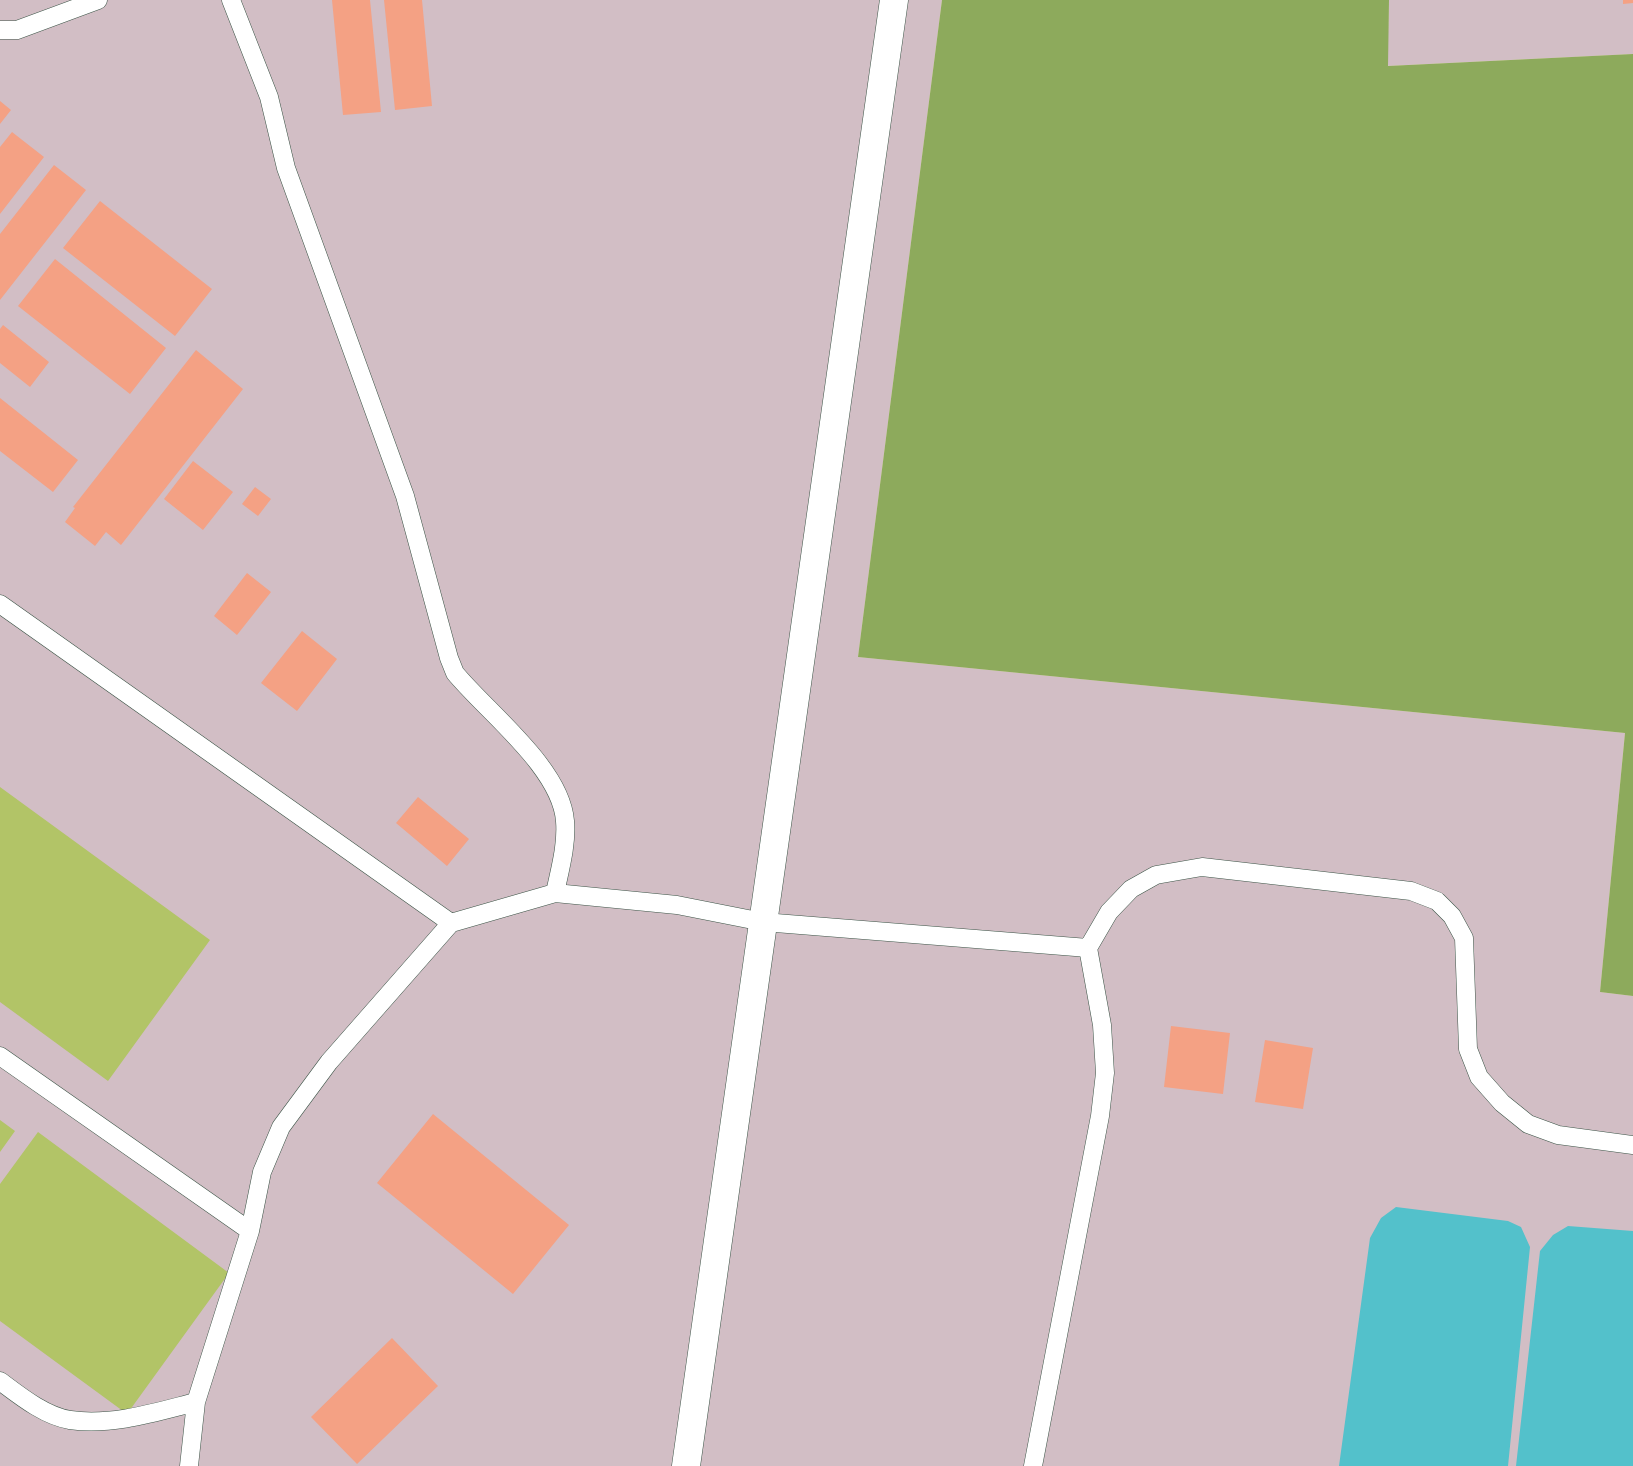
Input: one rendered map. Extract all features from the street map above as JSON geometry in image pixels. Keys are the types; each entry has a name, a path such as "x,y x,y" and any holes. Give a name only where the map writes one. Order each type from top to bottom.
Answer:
{"street":[{"path":"686,1466 894,0"}],"lane":[{"path":"0,30 17,30 98,0"},
{"path":"231,0 269,97 286,168 405,496 449,658 455,673 544,769 559,797 565,819 565,842 555,893"},
{"path":"0,604 451,923"},
{"path":"1033,1466 1100,1116 1105,1073 1102,1025 1088,948 1109,912 1131,889 1156,875 1202,867 1411,891 1437,901 1452,916 1464,938 1468,1049 1479,1077 1502,1103 1528,1124 1558,1135 1633,1145"},
{"path":"189,1466 196,1402 250,1231 262,1172 281,1127 329,1062 451,923 555,893 677,905 763,922 1088,948"},
{"path":"0,1056 250,1231"},
{"path":"0,1381 30,1404 69,1420 133,1418 196,1402"}],"shaded area":[{"path":"0,0 942,0 858,657 1625,733 1600,992 1633,996 1633,1466 0,1466"},
{"path":"1389,0 1633,0 1633,54 1387,66"}],"green space":[{"path":"942,0 1389,0 1388,66 1633,54 1633,996 1600,992 1625,733 858,657"},
{"path":"0,787 210,940 108,1081 0,1002"},
{"path":"0,1120 15,1131 0,1152"},
{"path":"38,1132 229,1273 127,1414 0,1321 0,1184"}],"water":[{"path":"1396,1207 1508,1221 1521,1227 1530,1247 1508,1466 1339,1466 1370,1238 1381,1218"},
{"path":"1568,1226 1633,1231 1633,1466 1516,1466 1540,1251 1553,1235"}],"building":[{"path":"332,0 370,0 381,112 343,115"},
{"path":"384,0 422,0 432,106 395,110"},
{"path":"1623,0 1633,0 1633,3 1623,4"},
{"path":"0,101 11,110 0,124"},
{"path":"12,132 44,157 0,214 0,147"},
{"path":"54,165 86,190 0,300 0,234"},
{"path":"100,201 212,289 175,336 63,248"},
{"path":"55,259 166,348 130,394 18,306"},
{"path":"3,325 49,362 30,387 0,363 0,329"},
{"path":"196,350 243,389 121,545 106,532 95,546 65,522 75,508 73,507"},
{"path":"0,398 78,460 53,492 0,451"},
{"path":"193,461 233,492 203,530 164,499"},
{"path":"255,487 271,499 258,516 242,504"},
{"path":"247,573 271,592 237,635 214,616"},
{"path":"302,631 337,659 297,711 261,683"},
{"path":"418,797 469,839 447,866 396,823"},
{"path":"1171,1026 1230,1033 1223,1094 1164,1087"},
{"path":"1265,1040 1313,1048 1303,1109 1255,1102"},
{"path":"433,1114 569,1225 513,1294 377,1183"},
{"path":"392,1338 438,1386 357,1464 311,1417"}]}
